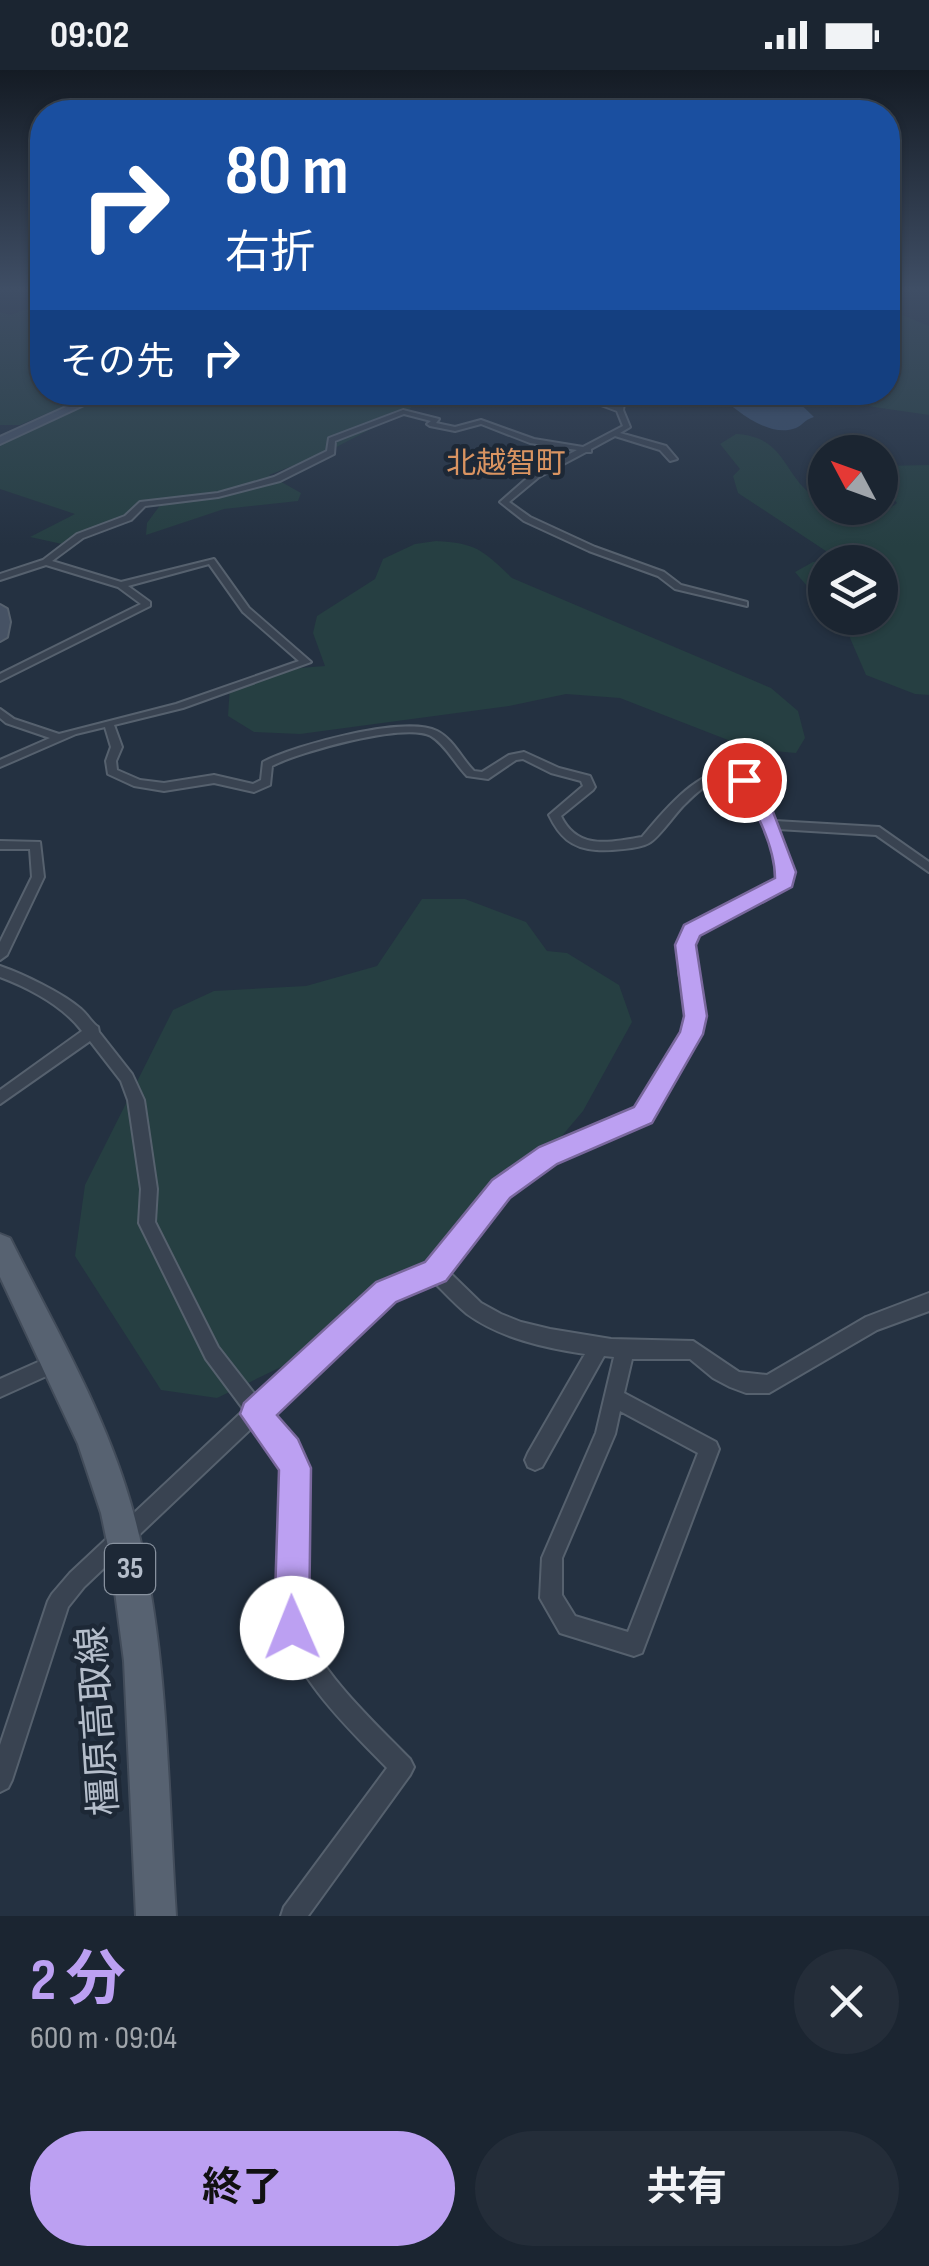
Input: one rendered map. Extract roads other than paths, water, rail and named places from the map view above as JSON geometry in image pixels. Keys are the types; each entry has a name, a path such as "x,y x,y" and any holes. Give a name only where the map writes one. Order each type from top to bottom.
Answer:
{"main road":[{"path":"0,440 79,405"},
{"path":"0,610 0,637"},
{"name":"橿原高取線","path":"0,1247 92,1439 124,1538 136,1626 156,1916"}],"street":[{"path":"606,405 620,410 628,422 588,450 536,475 504,502 527,519 661,574 678,586 744,604"},
{"path":"620,410 621,405"},
{"path":"0,576 46,562 80,536 128,518 144,504 218,494 277,478 331,452 332,440 403,412 436,420 430,424 446,429 480,422 534,441 588,450"},
{"path":"615,434 664,448 673,459"},
{"path":"0,678 147,604 121,586 46,562"},
{"path":"0,764 58,737 207,698 306,662 253,617 237,599 222,571 211,562 121,586"},
{"path":"0,712 10,721 58,737"},
{"path":"0,1780 60,1601 386,1292 436,1272 501,1189 548,1156 643,1115 691,1034 696,1016 686,973 686,945 692,930 785,882 786,872 754,788 736,776 697,784 646,840 578,845 564,832 555,815 589,788 586,779 555,771 524,755 513,756 489,774 478,776 466,770 437,735 412,728 284,755 267,764 266,782 254,788 214,779 181,786 149,785 112,772 117,741 108,723"},
{"path":"770,825 878,831 929,868"},
{"path":"0,845 36,845 38,877 0,955"},
{"path":"0,971 21,979 76,1013 128,1078 136,1100 150,1189 146,1222 212,1353 286,1450 295,1468 289,1612 298,1645 363,1726 402,1767 293,1916"},
{"path":"0,1098 93,1031"},
{"path":"436,1272 476,1310 508,1326 600,1346 694,1350 728,1379 752,1387 769,1384 872,1323 929,1302"},
{"path":"535,1460 600,1346"},
{"path":"616,1398 709,1449 634,1645 568,1625 551,1598 552,1558 604,1434 616,1398 625,1348"},
{"path":"0,1388 56,1363"}],"water":[{"path":"731,405 802,405 814,417 785,430 752,420"}],"district":[{"name":"北越智町","path":"506,464"}]}
